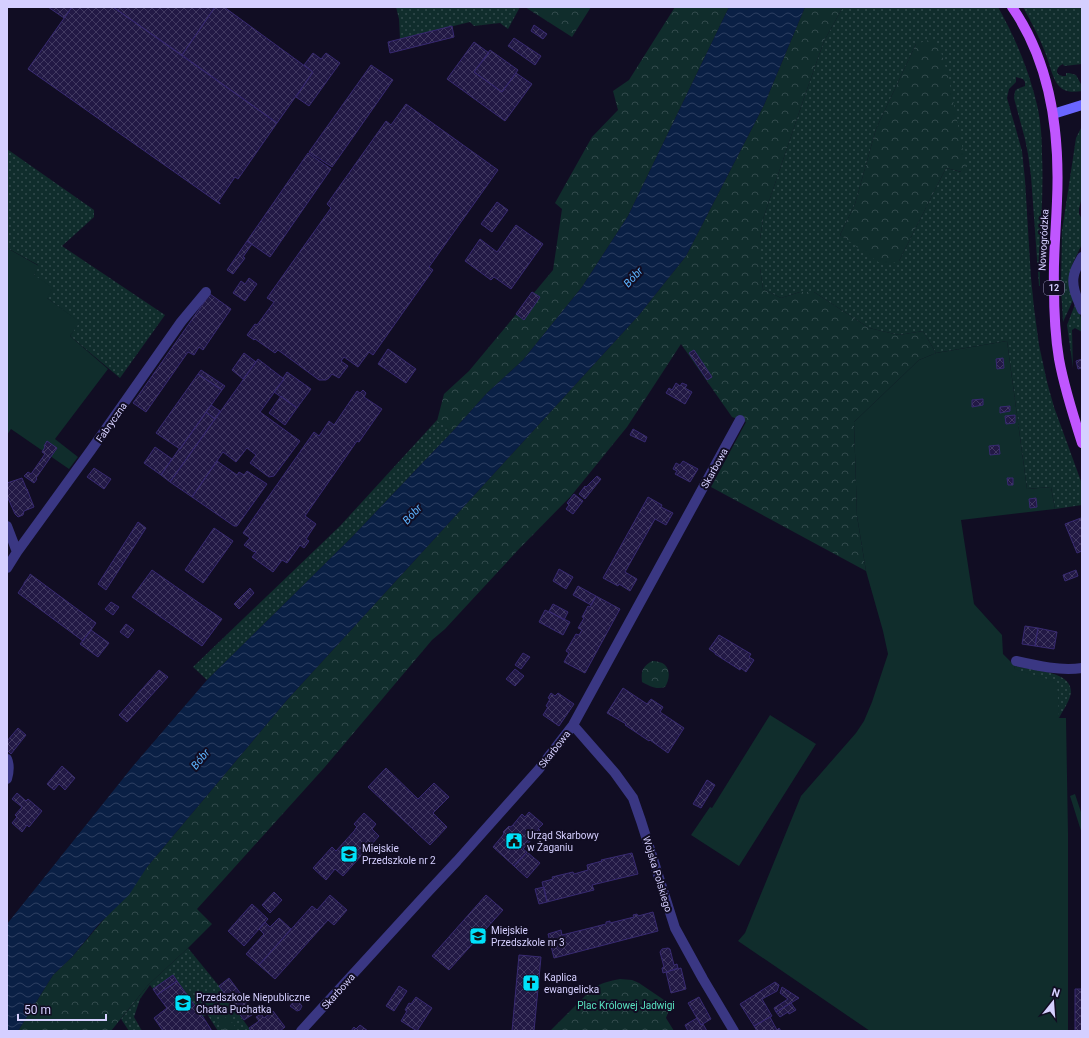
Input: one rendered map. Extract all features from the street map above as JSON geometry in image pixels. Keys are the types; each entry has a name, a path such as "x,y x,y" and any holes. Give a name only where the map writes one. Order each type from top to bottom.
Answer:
{"main road":[{"name":"12","path":"1012,7 1028,35 1037,56 1047,86 1053,114"},
{"path":"1053,114 1082,105"},
{"name":"Nowogródzka","path":"1053,114 1058,169 1053,264 1056,333 1063,380 1082,443"}],"street":[{"path":"1082,257 1074,276 1074,289 1082,310"},
{"name":"Fabryczna","path":"7,568 182,322 206,292"},
{"name":"Skarbowa","path":"301,1031 457,862 539,769 573,725 740,420"},
{"path":"7,526 17,552"},
{"path":"1016,661 1059,669 1074,670 1082,668"},
{"name":"Wojska Polskiego","path":"573,725 615,773 633,798 675,928 734,1031"},
{"path":"7,759 9,771 7,779"}],"green space":[{"path":"396,7 520,7 508,29 500,23 474,26 470,22 400,39 399,19"},
{"path":"525,7 591,7 572,37"},
{"path":"675,7 729,7 628,216 582,287 523,360 487,393 452,432 437,421 444,394 469,371 553,270 562,209 555,203 592,137 618,110 613,91 629,80"},
{"path":"805,7 843,7 824,41 763,219 760,239 760,268 763,289 781,298 800,292 814,292 869,328 899,335 923,331 936,353 919,360 854,422 857,516 866,571 711,487 746,422 732,417 681,344 627,427 571,496 518,550 445,629 432,640 324,768 197,909 212,924 148,985 111,1031 18,1031 53,975 72,957 287,700 639,315 686,256 764,105"},
{"path":"843,7 998,7 1022,56 1035,96 1041,126 1042,204 1039,286 1031,176 1025,139 1014,98 1015,91 1025,86 1025,82 1023,79 1016,77 1016,82 1009,89 1007,98 1022,151 1031,278 1039,345 1054,407 1082,484 1082,505 1055,509 1051,487 1027,489 1007,341 936,353 923,331 899,335 869,328 814,292 800,292 781,298 763,289 760,268 760,239 763,219 824,41","holes":["916,44 961,172 946,168 899,261 854,244 840,235 855,204 876,129"]},
{"path":"1023,7 1082,7 1082,64 1064,66 1063,64 1058,68 1057,72 1062,76 1066,76 1066,73 1076,75 1082,86 1082,91 1067,91 1061,88 1057,83 1040,40"},
{"path":"929,40 939,46 948,75 966,166 962,172 946,168 899,261 884,266 840,235 855,204 876,129 916,44"},
{"path":"1082,126 1082,197 1079,214 1082,219 1082,244 1072,265 1074,298 1063,322 1061,288 1062,231 1076,138"},
{"path":"7,149 94,210 94,217 62,246 165,315 120,378 70,336 79,322 47,298 34,275 38,265 7,248"},
{"path":"7,248 39,266 34,275 53,288 47,298 80,322 70,336 108,369 55,439 78,457 69,469 11,429 7,435"},
{"path":"1076,302 1082,321 1082,332 1075,328 1072,330 1073,368 1067,325"},
{"path":"1007,341 1027,489 1051,487 1055,509 961,520 974,604 1002,635 1003,654 1015,666 1014,669 1057,682 1059,718 1066,718 1068,833 1068,1031 870,1031 738,941 745,933 801,796 856,733 864,721 888,654 866,571 857,516 854,422 919,360 936,353"},
{"path":"437,420 452,432 352,537 207,680 193,667 340,526"},
{"path":"652,661 662,663 667,667 669,676 665,687 656,688 642,682 643,670 646,665"},
{"path":"1015,666 1051,673 1067,681 1071,692 1068,702 1059,718 1014,669"},
{"path":"770,715 816,744 739,866 691,835 710,807 712,808"},
{"path":"1075,794 1082,815 1082,834 1070,796"},
{"path":"188,948 219,986 251,1031 218,1031 207,1014 203,1017 173,975 153,989 150,985 140,999 134,1017 142,1031 129,1031 121,1019 148,985"},
{"name":"Plac Królowej Jadwigi","path":"620,979 632,980 639,983 667,1002 670,1007 666,1018 674,1031 550,1031 592,989 609,981"},
{"path":"228,1016 238,1031 224,1031 218,1022"}],"water":[{"name":"Bóbr","path":"729,7 805,7 764,105 686,256 639,315 287,700 147,867 129,895 99,924 72,957 53,975 18,1031 7,1031 7,924 133,766 207,680 352,537 487,393 523,360 582,287 628,216"}],"building":[{"path":"48,7 72,7 64,18"},
{"path":"72,7 113,7 277,123 238,179 235,177 218,202 220,204 28,69"},
{"path":"113,7 215,7 182,55"},
{"path":"215,7 224,7 313,72 277,123 182,55"},
{"path":"534,25 547,34 543,39 531,31"},
{"path":"452,26 454,37 390,53 388,42"},
{"path":"514,38 541,56 535,65 508,46"},
{"path":"474,42 489,53 474,72 502,92 516,73 532,84 505,121 447,79"},
{"path":"490,50 518,70 502,92 474,72"},
{"path":"313,53 321,59 326,53 340,63 309,106 296,97 313,72 304,65"},
{"path":"371,65 393,80 332,167 309,152"},
{"path":"406,104 498,170 429,267 433,270 373,355 369,352 358,367 344,357 341,361 348,366 339,378 332,374 326,380 319,380 278,350 275,353 247,335 255,324 257,325 274,302 267,298 331,208 327,204 386,121 391,125"},
{"path":"308,153 331,169 270,257 247,241"},
{"path":"497,202 508,210 492,232 481,224"},
{"path":"516,225 543,244 511,289 494,277 491,280 465,261 480,239 497,252"},
{"path":"247,241 252,244 243,257 245,258 233,274 227,270"},
{"path":"249,278 257,284 245,301 233,293 241,281 245,284"},
{"path":"532,292 540,297 524,320 516,314"},
{"path":"210,294 231,309 203,350 199,347 194,355 188,352 146,412 133,403"},
{"path":"388,349 416,369 406,383 378,364"},
{"path":"694,350 712,377 707,380 689,353"},
{"path":"244,353 256,362 243,379 232,370"},
{"path":"1003,358 1004,368 997,369 996,359"},
{"path":"258,359 284,379 260,412 300,441 274,476 269,477 250,463 256,455 247,448 236,462 223,452 192,497 170,482"},
{"path":"1082,359 1082,368 1078,369 1076,361"},
{"path":"201,370 225,386 222,390 198,374"},
{"path":"287,372 311,389 297,408 274,392 284,379 283,378"},
{"path":"198,374 222,390 180,449 156,433"},
{"path":"676,383 680,386 682,383 687,385 685,388 692,392 685,404 666,393 669,388 672,390"},
{"path":"363,390 366,393 364,397 382,409 359,442 357,441 305,516 316,524 306,539 309,541 304,548 300,545 287,563 282,560 273,572 252,557 256,552 244,545 250,538 243,533 314,432 319,436 329,421 334,425 357,391 360,393"},
{"path":"281,396 297,408 285,425 269,413"},
{"path":"983,399 983,405 972,407 972,400"},
{"path":"211,405 220,411 215,419 206,412"},
{"path":"1010,406 1010,411 1000,413 1000,407"},
{"path":"206,412 215,419 170,482 161,475"},
{"path":"1015,415 1015,423 1006,424 1005,416"},
{"path":"633,429 647,437 645,442 630,435"},
{"path":"47,441 57,448 34,483 24,476 28,472 31,474 45,454 42,452"},
{"path":"999,445 1000,454 990,455 989,446"},
{"path":"155,447 172,459 161,475 144,463"},
{"path":"217,461 237,475 239,472 244,475 247,471 267,484 237,526 234,526 192,497"},
{"path":"683,461 698,469 690,482 675,474 677,471 673,469 676,463 680,465"},
{"path":"94,468 111,479 104,489 87,477"},
{"path":"597,476 601,479 585,499 579,494 585,486 586,487"},
{"path":"22,478 34,507 24,511 23,515 18,517 15,514 7,496 7,483"},
{"path":"1007,478 1013,478 1013,485 1008,485"},
{"path":"574,494 583,501 573,514 566,509 569,505 567,503"},
{"path":"648,497 662,505 661,507 673,513 666,525 655,519 625,572 637,579 630,591 619,584 618,586 603,578"},
{"path":"1036,498 1037,507 1030,508 1029,499"},
{"path":"1081,518 1082,551 1077,553 1065,524"},
{"path":"138,522 146,528 106,590 98,584"},
{"path":"214,528 233,541 203,583 185,570"},
{"path":"559,569 573,577 566,589 553,581"},
{"path":"152,570 222,619 202,646 132,597"},
{"path":"1076,570 1078,576 1065,581 1063,575"},
{"path":"30,574 96,623 83,641 18,593"},
{"path":"578,586 596,596 591,605 573,595"},
{"path":"250,588 254,593 239,609 234,604"},
{"path":"596,596 620,609 585,673 564,662 569,653 566,651 576,634 579,635 582,630 578,628 584,618 582,617"},
{"path":"111,602 119,607 113,615 105,609"},
{"path":"553,604 568,612 564,620 549,611"},
{"path":"545,610 570,622 563,635 539,622"},
{"path":"126,624 134,630 128,638 120,632"},
{"path":"1025,626 1038,628 1035,646 1022,644"},
{"path":"1038,628 1057,632 1054,649 1035,646"},
{"path":"91,630 109,643 98,657 80,644"},
{"path":"719,635 751,654 749,657 754,660 746,672 741,668 740,670 709,649"},
{"path":"523,653 530,657 521,669 515,665"},
{"path":"515,669 524,676 515,686 506,679"},
{"path":"159,670 168,677 127,722 119,715"},
{"path":"623,688 647,704 651,699 663,707 660,712 684,728 668,753 625,725 626,724 607,713"},
{"path":"551,693 555,696 558,693 574,704 559,726 543,715 548,707 546,706 550,699 548,698"},
{"path":"18,728 26,735 11,754 7,750 7,741"},
{"path":"62,766 75,778 65,790 59,784 54,790 47,784"},
{"path":"386,768 418,799 434,783 449,797 433,813 447,827 430,845 368,787"},
{"path":"707,780 715,785 701,808 693,804"},
{"path":"17,793 26,801 28,799 42,811 29,827 27,825 22,832 12,823 17,817 15,815 22,807 12,799"},
{"name":"Urząd Skarbowy w Żaganiu","path":"529,812 543,824 538,829 540,830 523,849 527,852 514,866 493,847 509,826 512,826 522,814 525,817"},
{"path":"364,813 376,824 372,829 379,836 343,876 335,869 326,880 313,868 332,847 336,851 355,830 357,827 354,824"},
{"path":"527,852 540,863 527,878 514,866"},
{"path":"632,853 638,874 592,885 594,890 547,902 542,882 553,879 552,877 573,872 574,874 588,870 587,865 602,861 601,860"},
{"path":"544,887 547,902 539,904 535,889"},
{"path":"274,892 282,900 270,913 262,905"},
{"path":"330,895 347,910 334,925 328,920 275,979 259,965 312,906 317,910"},
{"path":"486,895 503,910 449,970 432,956"},
{"path":"252,904 268,919 244,946 228,931"},
{"path":"653,912 658,931 554,958 548,934 561,930 562,935 606,924 606,922 610,921 610,923 634,917 633,915 637,914 638,916"},
{"path":"279,918 291,929 259,965 246,954 264,934 259,929 265,922 270,927"},
{"path":"662,949 670,949 674,965 677,964 678,968 663,973 662,968 664,967 660,952"},
{"path":"519,955 541,957 534,1031 512,1031"},
{"path":"681,968 686,989 671,993 666,972"},
{"path":"173,975 177,981 157,995 153,989"},
{"path":"229,978 255,1013 244,1020 219,986"},
{"path":"177,981 212,1031 163,1031 154,1018 167,1008 157,995"},
{"path":"775,982 779,985 777,991 762,999 772,1016 754,1026 740,1004"},
{"path":"399,986 407,991 394,1011 386,1006"},
{"path":"782,987 799,998 776,1012 774,1008 788,999 780,993"},
{"path":"1075,989 1082,989 1082,1031 1075,1031"},
{"path":"416,997 432,1008 417,1031 401,1021 407,1011 405,1010 409,1003 411,1004"},
{"path":"699,997 711,1019 701,1025 688,1003"},
{"path":"296,999 302,1006 300,1010 297,1011 290,1006"},
{"path":"791,1003 796,1010 789,1014 788,1012 780,1017 776,1012"},
{"path":"273,1011 285,1027 280,1031 251,1031 249,1028 259,1021 256,1017 261,1014 264,1018"},
{"path":"770,1017 777,1030 779,1028 781,1031 757,1031 754,1026"},
{"path":"697,1018 707,1031 688,1031 685,1025"},
{"path":"360,1025 368,1031 351,1031 354,1027 356,1029"}],"place":[{"name":"Urząd Skarbowy w Żaganiu","path":"514,841"},
{"name":"Miejskie Przedszkole nr 2","path":"349,854"},
{"name":"Miejskie Przedszkole nr 3","path":"478,936"},
{"name":"Kaplica ewangelicka","path":"531,983"},
{"name":"Przedszkole Niepubliczne Chatka Puchatka","path":"183,1003"}]}
